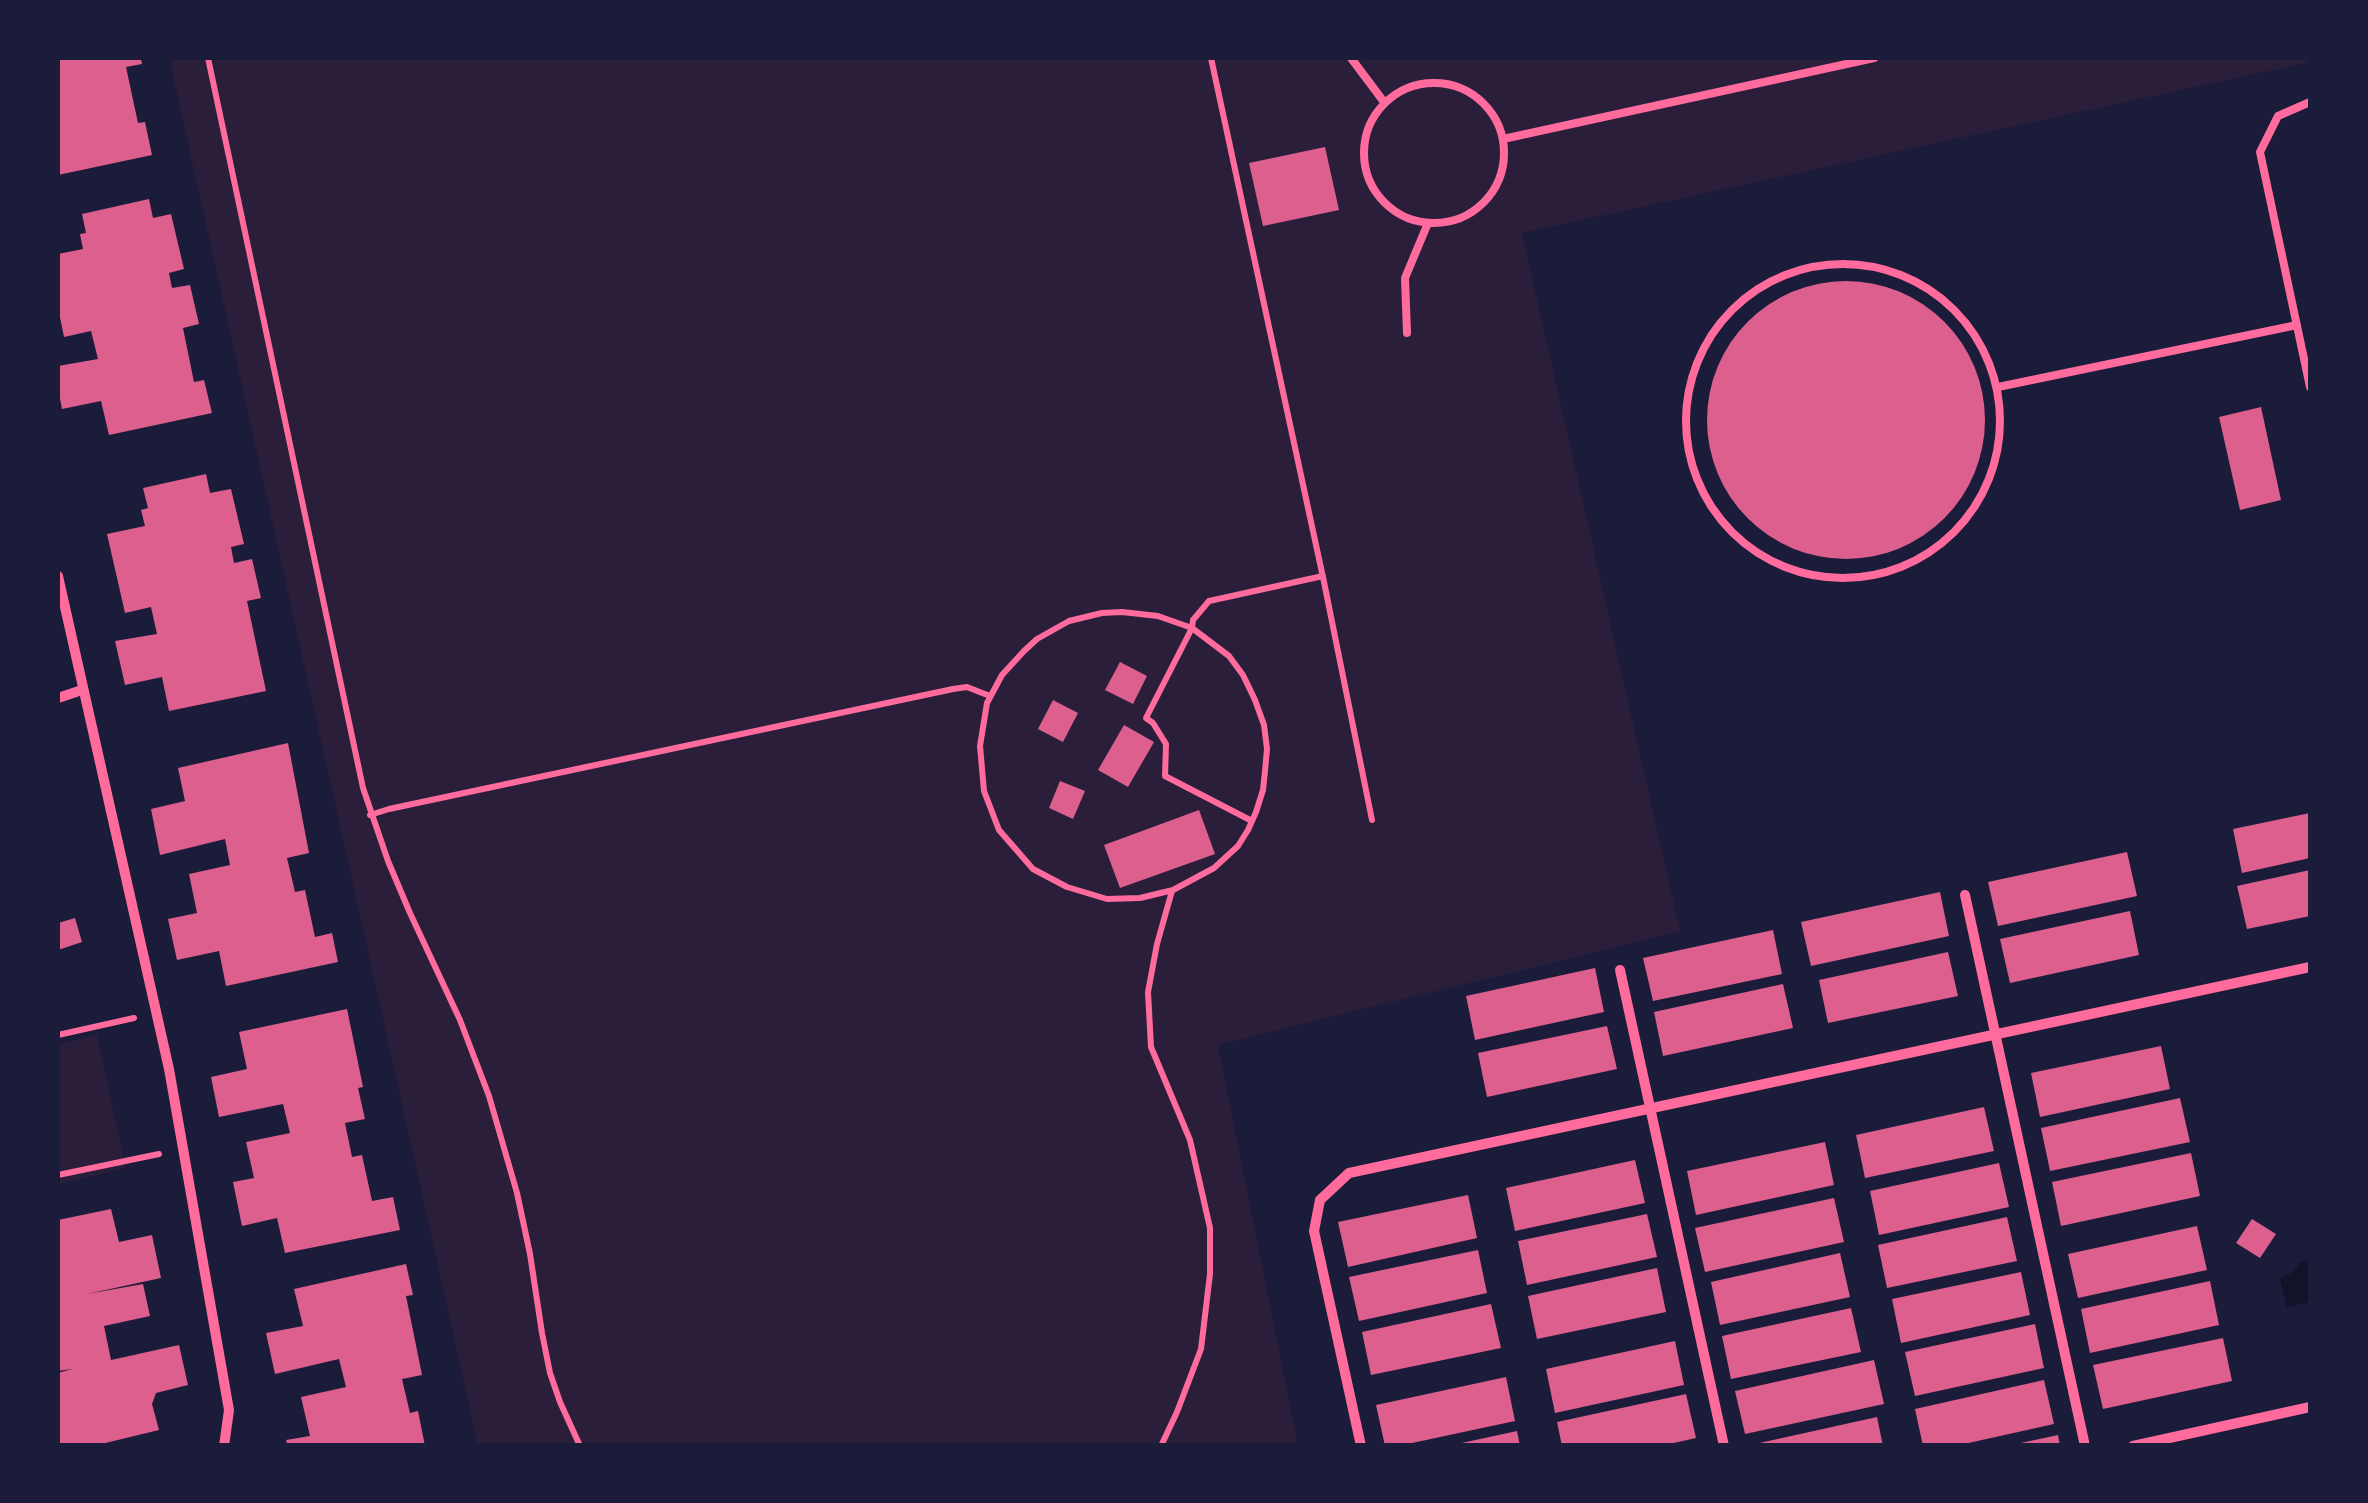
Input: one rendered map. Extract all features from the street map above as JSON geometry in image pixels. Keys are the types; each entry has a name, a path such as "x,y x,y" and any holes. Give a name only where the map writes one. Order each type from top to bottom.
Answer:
{"street":[{"path":"58,576 169,1069 229,1410 224,1446"},
{"path":"58,698 82,690"},
{"path":"1965,895 2085,1446"},
{"path":"1361,1446 1314,1231 1320,1200 1349,1174 2310,966"},
{"path":"1620,970 1724,1446"},
{"path":"2132,1446 2310,1406"}],"lane":[{"path":"1351,58 1384,102"},
{"path":"1503,139 1874,58"},
{"path":"1444,83 1464,89 1496,119 1503,139 1504,160 1498,181 1470,213 1450,222 1406,218 1386,206 1372,187 1364,166 1364,143 1371,121 1384,102 1402,90 1422,84 1444,83"},
{"path":"2310,102 2278,116 2260,152 2310,387"},
{"path":"1408,333 1405,278 1428,223"},
{"path":"1846,263 1898,273 1944,299 1978,338 1998,387 2000,438 1986,488 1956,530 1914,562 1865,577 1813,576 1765,559 1724,526 1696,482 1684,432 1689,381 1711,333 1748,295 1794,270 1846,263"},
{"path":"1998,387 2297,324"}],"path":[{"path":"208,58 370,815 489,1096 518,1193 550,1373 580,1446"},
{"path":"1211,58 1372,820"},
{"path":"1252,820 1165,776 1166,744 1146,718 1193,620 1209,601 1322,576"},
{"path":"1122,612 1158,616 1192,628 1229,656 1264,724 1267,749 1263,790 1252,820 1238,846 1226,858 1199,878 1173,890 1140,898 1096,897 1041,875 999,830 984,791 981,729 990,696 1002,674 1024,651 1069,621 1122,612"},
{"path":"370,815 953,689 967,688 990,696"},
{"path":"1161,1446 1200,1348 1210,1274 1210,1228 1190,1140 1150,1047 1148,992 1156,944 1173,890"},
{"path":"58,1035 156,1014"},
{"path":"58,1176 183,1149"}],"shaded area":[{"path":"169,58 2310,58 2310,62 1522,233 1680,931 1218,1045 1298,1445 478,1446"},
{"path":"97,1035 126,1168 58,1184 58,1044"},
{"path":"2310,1260 2310,1302 2287,1307 2280,1279 2300,1262"}],"building":[{"path":"58,58 141,58 142,64 126,67 138,123 145,122 152,155 58,175"},
{"path":"1325,147 1339,210 1263,226 1249,163"},
{"path":"149,199 153,218 171,214 184,269 169,273 172,288 190,285 199,324 183,328 194,382 204,380 212,413 109,435 101,401 62,409 58,366 98,359 91,331 64,337 58,308 58,254 83,249 80,234 86,233 82,214"},
{"path":"1846,281 1873,283 1899,291 1945,321 1975,367 1983,393 1983,447 1975,473 1945,519 1899,549 1873,557 1846,559 1819,557 1793,549 1747,519 1717,473 1709,447 1707,420 1709,393 1717,367 1747,321 1793,291 1819,283"},
{"path":"2261,407 2281,500 2240,510 2219,417"},
{"path":"206,474 210,493 231,489 244,544 231,547 234,563 252,559 261,598 247,601 266,691 169,711 162,677 125,685 115,641 157,634 151,607 125,613 107,534 145,526 141,510 148,508 143,488"},
{"path":"1120,662 1147,676 1133,704 1105,690"},
{"path":"1053,700 1078,713 1063,742 1038,729"},
{"path":"1124,725 1154,742 1128,787 1098,770"},
{"path":"288,743 309,853 287,858 295,892 305,890 315,937 332,933 338,962 226,986 219,951 177,960 168,919 197,913 189,874 230,865 225,839 160,855 151,809 185,801 178,768"},
{"path":"1060,781 1085,791 1073,819 1049,808"},
{"path":"1199,810 1215,854 1120,888 1104,845"},
{"path":"2310,813 2310,858 2242,873 2233,829"},
{"path":"2127,852 2137,896 1998,926 1988,882"},
{"path":"2310,870 2310,916 2247,929 2237,886"},
{"path":"1940,892 1949,936 1811,966 1801,922"},
{"path":"2130,911 2139,955 2010,983 2000,939"},
{"path":"75,918 82,942 58,950 58,923"},
{"path":"1773,930 1782,974 1653,1001 1643,958"},
{"path":"1948,952 1958,996 1828,1023 1819,980"},
{"path":"1595,968 1604,1012 1475,1040 1466,996"},
{"path":"1783,984 1793,1028 1663,1056 1654,1012"},
{"path":"347,1009 363,1087 358,1088 365,1119 345,1123 352,1157 362,1155 372,1201 393,1197 400,1230 285,1253 277,1218 242,1226 233,1182 254,1178 246,1142 290,1133 283,1104 219,1117 211,1077 247,1069 239,1032"},
{"path":"1607,1026 1617,1069 1487,1097 1478,1053"},
{"path":"2161,1046 2170,1089 2040,1117 2031,1073"},
{"path":"2180,1098 2190,1142 2050,1171 2041,1128"},
{"path":"1984,1107 1994,1151 1865,1178 1856,1135"},
{"path":"1825,1142 1834,1185 1696,1215 1687,1171"},
{"path":"2191,1153 2200,1196 2061,1226 2052,1182"},
{"path":"1635,1160 1645,1203 1515,1231 1506,1188"},
{"path":"1999,1163 2009,1207 1879,1235 1870,1191"},
{"path":"1468,1195 1477,1238 1348,1267 1338,1222"},
{"path":"1834,1198 1844,1242 1705,1272 1695,1228"},
{"path":"111,1209 119,1242 152,1235 161,1278 87,1294 143,1284 150,1316 104,1326 111,1360 179,1345 188,1385 156,1393 152,1404 159,1430 93,1446 58,1446 58,1373 72,1369 58,1371 58,1220"},
{"path":"1647,1214 1657,1257 1527,1285 1518,1241"},
{"path":"2007,1217 2017,1261 1887,1288 1878,1245"},
{"path":"2252,1219 2276,1234 2260,1258 2236,1243"},
{"path":"2197,1226 2207,1270 2078,1298 2068,1254"},
{"path":"1478,1250 1487,1293 1359,1321 1349,1277"},
{"path":"1840,1253 1850,1297 1720,1325 1711,1282"},
{"path":"406,1264 413,1295 406,1296 422,1375 402,1379 410,1413 418,1411 425,1446 288,1446 286,1440 310,1436 301,1397 346,1387 339,1359 275,1374 266,1333 303,1326 294,1289"},
{"path":"1657,1268 1666,1312 1537,1339 1528,1296"},
{"path":"2021,1272 2030,1315 1901,1343 1892,1299"},
{"path":"2210,1281 2219,1325 2090,1353 2081,1309"},
{"path":"1491,1304 1501,1348 1371,1375 1362,1332"},
{"path":"1851,1308 1861,1352 1731,1379 1722,1336"},
{"path":"2035,1324 2044,1368 1915,1396 1905,1352"},
{"path":"2223,1338 2232,1381 2103,1409 2093,1365"},
{"path":"1675,1341 1684,1385 1555,1413 1546,1369"},
{"path":"1874,1360 1884,1404 1745,1434 1735,1391"},
{"path":"1506,1377 1515,1421 1385,1446 1376,1405"},
{"path":"2044,1380 2054,1424 1955,1446 1923,1446 1915,1409"},
{"path":"1686,1394 1696,1438 1660,1446 1562,1446 1557,1422"},
{"path":"1877,1417 1883,1446 1755,1446 1755,1444"},
{"path":"1517,1431 1520,1446 1457,1446 1457,1444"},
{"path":"2058,1435 2060,1446 2016,1446 2016,1444"}]}
